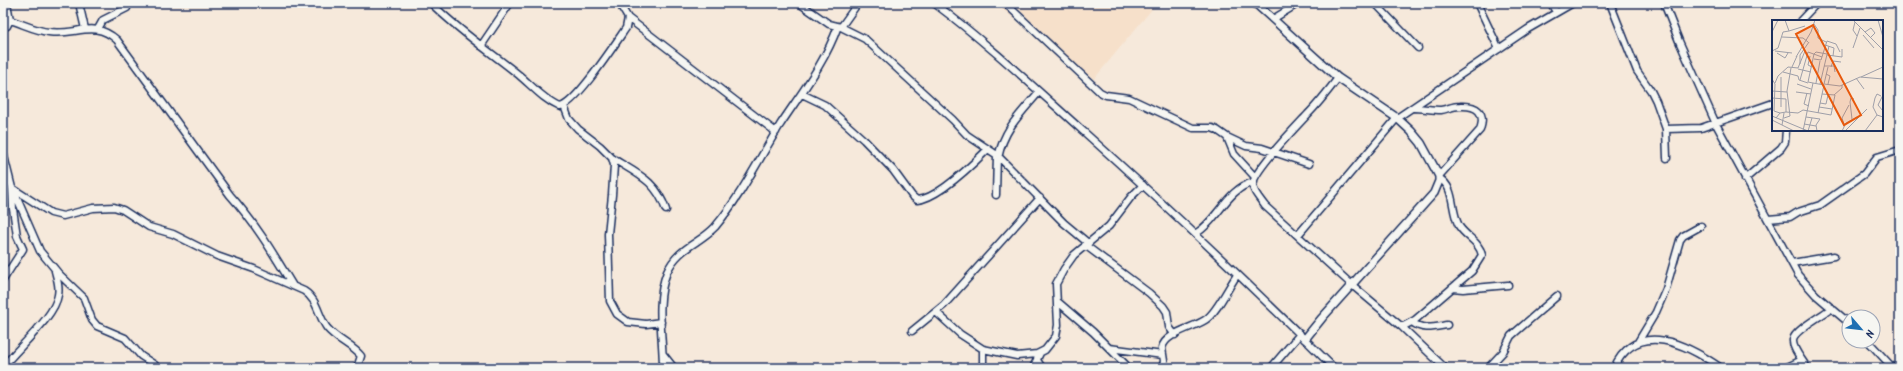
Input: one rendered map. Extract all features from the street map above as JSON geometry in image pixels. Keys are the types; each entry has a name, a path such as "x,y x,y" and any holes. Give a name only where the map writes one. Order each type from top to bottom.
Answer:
{"street":[{"path":"3,28 7,26 10,20 7,3"},
{"path":"79,3 85,29"},
{"path":"431,3 451,23 518,75 551,103 560,107 564,106 579,91 610,51 626,28 628,18"},
{"path":"481,46 510,3"},
{"path":"615,3 621,6 628,18 776,132"},
{"path":"799,3 829,24 840,27 865,39 953,120 966,135 998,156 1086,244 1163,306 1167,312 1169,327 1175,335"},
{"path":"663,368 661,322 662,295 668,271 685,248 708,233 736,199 776,132 802,94 840,27 858,3"},
{"path":"934,3 958,21 1143,186 1334,368"},
{"path":"1005,3 1100,92 1112,97 1129,98 1183,124 1199,129 1212,128 1246,146 1262,148 1309,164"},
{"path":"1255,3 1338,78 1397,118 1421,143 1439,177 1448,186 1459,226 1481,250 1482,255 1472,271 1412,322 1402,327"},
{"path":"1274,19 1299,3"},
{"path":"1375,3 1418,48"},
{"path":"1477,3 1499,49"},
{"path":"1551,3 1556,12"},
{"path":"1298,235 1397,118 1499,49 1556,12 1573,3"},
{"path":"1610,3 1637,71 1652,91 1666,129 1667,158"},
{"path":"1664,3 1679,41 1716,124 1798,275 1806,285 1841,316"},
{"path":"1801,20 1817,3"},
{"path":"98,29 104,20 128,8"},
{"path":"10,20 48,32 62,33 85,29 98,29 112,34 230,195 250,218 267,242 293,286"},
{"path":"1195,234 1206,227 1222,206 1236,193 1254,180 1274,152 1338,78"},
{"path":"996,195 998,156 1001,145 1010,126 1039,92"},
{"path":"802,94 825,105 864,140 893,170 912,196 917,200 930,197 966,170 987,150"},
{"path":"1666,129 1695,129 1716,124 1772,103"},
{"path":"564,106 569,119 578,130 600,146 612,158 655,188 662,198 666,210"},
{"path":"1271,368 1352,285 1434,193 1438,187 1439,177 1480,130 1484,121 1482,114 1475,109 1459,106 1443,110 1412,108"},
{"path":"1746,179 1781,148 1785,142 1786,131"},
{"path":"1227,137 1234,154 1254,180 1255,191 1265,206 1352,285 1402,327 1445,368"},
{"path":"1768,219 1790,217 1798,212 1828,201 1848,183 1864,174 1877,157 1900,150"},
{"path":"3,152 12,188 40,251 55,270 84,298 92,320 97,326 125,338 141,356 155,364"},
{"path":"612,158 614,165 608,234 610,302 617,314 628,322 646,324 661,322"},
{"path":"1033,368 1040,353 1050,345 1056,336 1058,325 1058,302 1056,284 1069,261 1086,244 1109,226 1131,197 1143,186"},
{"path":"12,188 51,213 62,216 93,208 114,207 123,210 149,226 173,234 217,256 254,269 293,286 310,295 321,313 326,326 333,335 360,354 362,358 357,368"},
{"path":"3,280 23,249 17,236 14,224 12,188"},
{"path":"912,331 937,313 1040,198"},
{"path":"1614,368 1622,353 1638,342 1656,312 1666,289 1680,240 1683,236 1701,226"},
{"path":"1792,263 1819,257 1834,256"},
{"path":"3,367 46,319 56,302 59,289 55,270"},
{"path":"1162,368 1164,361 1162,355 1162,344 1175,335 1207,320 1214,312 1237,275"},
{"path":"1452,288 1463,289 1508,285"},
{"path":"1488,368 1503,352 1511,336 1557,296"},
{"path":"1058,302 1093,332 1129,368"},
{"path":"1807,368 1795,347 1794,336 1804,327 1818,319 1832,308"},
{"path":"937,313 960,334 983,349 1017,356 1040,353"},
{"path":"1412,322 1419,327 1425,328 1447,325"},
{"path":"1638,342 1660,340 1675,343 1708,359 1721,368"},
{"path":"1109,348 1162,355"},
{"path":"983,349 984,368"},
{"path":"1875,349 1893,368"},
{"path":"663,354 674,368"},
{"path":"1037,360 1042,368"},
{"path":"1785,368 1802,360"}],"shaded area":[{"path":"994,3 1157,3 1094,79"}]}
